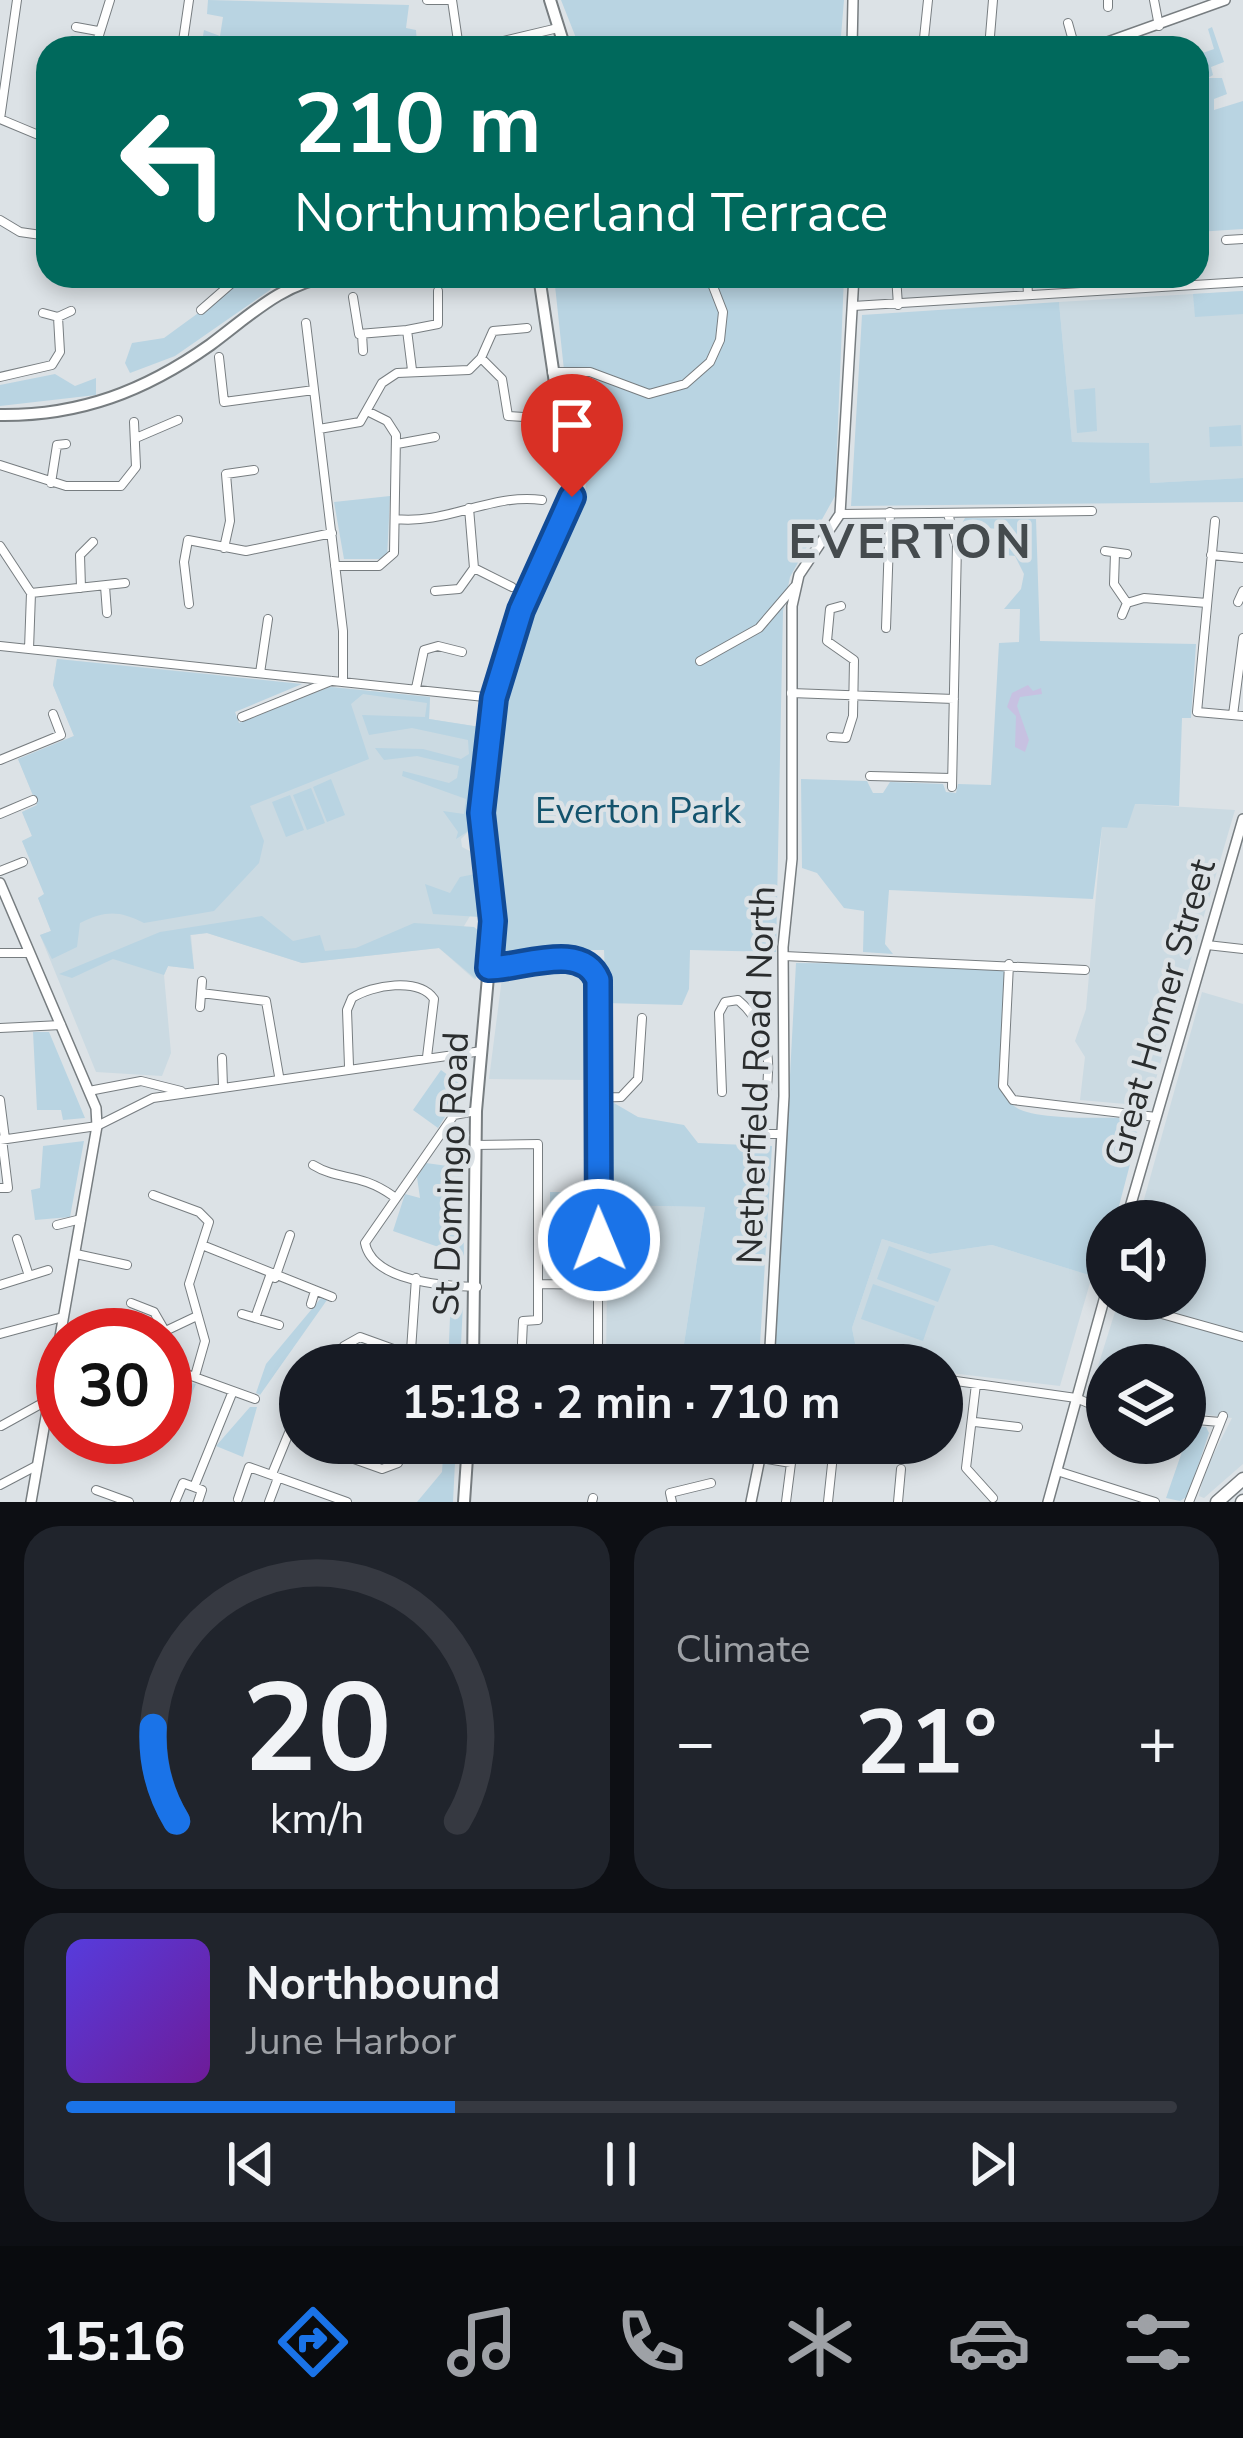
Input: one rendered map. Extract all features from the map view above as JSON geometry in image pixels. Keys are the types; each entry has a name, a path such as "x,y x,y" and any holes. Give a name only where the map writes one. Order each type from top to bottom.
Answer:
{"highway":[{"path":"1217,1502 1243,1480"}],"main road":[{"path":"550,0 562,36"},
{"path":"0,415 68,411 131,392 181,364 290,288"},
{"name":"St Domingo Road","path":"474,1344 476,1111 493,921 481,813 494,698 521,610 572,497 540,288"},
{"path":"464,1502 467,1464"}],"street":[{"path":"17,0 5,26 0,119 36,134"},
{"path":"97,36 110,0"},
{"path":"184,36 189,0"},
{"path":"427,0 450,0 457,36"},
{"path":"853,0 853,36"},
{"path":"924,36 928,0"},
{"path":"990,36 993,0"},
{"path":"1154,0 1160,26"},
{"path":"1128,36 1225,0"},
{"path":"1068,23 1072,36"},
{"path":"76,27 98,31"},
{"path":"526,36 560,28"},
{"path":"0,220 20,232 36,234"},
{"path":"1226,240 1243,239"},
{"path":"1209,282 1243,282"},
{"path":"201,310 226,288"},
{"path":"552,372 580,369 649,394 685,384 710,362 720,340 723,312 714,288"},
{"path":"854,288 840,514 1092,511"},
{"path":"897,288 898,305"},
{"path":"1028,288 1028,295"},
{"path":"853,306 1115,288"},
{"path":"353,297 356,331 362,334 438,324 437,291"},
{"path":"43,313 58,316 71,311"},
{"path":"0,376 42,372 52,365 60,352 58,316"},
{"path":"486,322 493,331"},
{"path":"306,323 335,566 338,681"},
{"path":"493,331 527,328"},
{"path":"407,330 412,370"},
{"path":"319,429 355,425 369,412 382,383 412,370 463,371 481,358 493,331"},
{"path":"362,334 363,351"},
{"path":"219,357 218,403 314,390"},
{"path":"481,358 500,373 508,416 540,418"},
{"path":"208,370 220,369"},
{"path":"335,566 387,563 394,553 397,444 392,425 369,412"},
{"path":"136,438 178,420"},
{"path":"128,483 136,467 134,422"},
{"path":"397,444 435,437"},
{"path":"51,483 57,445 66,444"},
{"path":"224,460 230,521 224,548"},
{"path":"0,465 51,483 97,489 128,483"},
{"path":"226,474 254,470"},
{"path":"128,483 138,492"},
{"path":"395,519 422,520 505,497 542,500"},
{"path":"435,591 458,590 475,568 470,508"},
{"path":"886,628 890,512"},
{"name":"Netherfield Road North","path":"770,1344 782,1134 784,956 792,860 789,693 794,587 840,514"},
{"path":"878,788 874,776 951,783 957,544 948,514"},
{"path":"1215,520 1197,712 1238,715 1243,638"},
{"path":"176,538 257,550 332,533"},
{"path":"75,536 88,544 81,588"},
{"path":"188,540 184,562 189,604"},
{"path":"0,546 31,592 29,649"},
{"path":"1127,554 1110,552 1114,584 1127,603"},
{"path":"1211,555 1243,558"},
{"path":"475,568 512,587"},
{"path":"31,592 125,583"},
{"path":"105,586 107,613"},
{"path":"700,661 759,628 794,587"},
{"path":"1238,602 1243,591"},
{"path":"1127,603 1144,598 1207,603"},
{"path":"1122,615 1127,603"},
{"path":"831,737 846,738 854,695 854,659 827,641 830,609 841,606"},
{"path":"260,673 268,619"},
{"path":"253,627 264,629"},
{"path":"416,688 424,650 457,651 456,638"},
{"path":"0,646 494,698"},
{"path":"242,717 338,681"},
{"path":"789,693 954,699"},
{"path":"0,760 61,735 53,714"},
{"path":"0,814 33,800"},
{"name":"Great Homer Street","path":"1132,1200 1243,819"},
{"path":"0,871 22,862"},
{"path":"0,883 89,1091 97,1126 66,1308"},
{"path":"1207,945 1243,950"},
{"path":"0,953 27,953"},
{"path":"784,956 1085,970"},
{"path":"489,968 566,957 596,972 598,1344"},
{"path":"1009,964 1003,1086 1013,1100 1156,1117"},
{"path":"200,1007 202,981"},
{"path":"349,1066 347,1010 352,998 413,985 427,989 434,999 428,1057"},
{"path":"201,992 266,1001 279,1076"},
{"path":"722,1092 719,1013 725,1002 738,1000 761,1025 768,1045 765,1107 757,1124 766,1134 782,1134"},
{"path":"594,1097 621,1097 631,1090 642,1068 642,1018"},
{"path":"0,1028 61,1024"},
{"path":"643,1045 656,1045"},
{"path":"2,1139 97,1126 153,1098 349,1066 483,1051"},
{"path":"222,1058 223,1087"},
{"path":"89,1091 141,1081 186,1094"},
{"path":"0,1100 8,1188 0,1188"},
{"path":"476,1111 454,1115 366,1237 366,1251 376,1263 416,1279 477,1287"},
{"path":"475,1145 538,1144 538,1320 523,1321 522,1343"},
{"path":"313,1165 364,1177 394,1196"},
{"path":"153,1196 206,1216 189,1284 205,1347 194,1376 255,1399"},
{"path":"57,1225 82,1218"},
{"path":"255,1318 290,1234"},
{"path":"17,1239 29,1276"},
{"path":"202,1245 332,1298"},
{"path":"76,1254 127,1265"},
{"path":"0,1285 48,1270"},
{"path":"411,1344 416,1279"},
{"path":"538,1284 599,1285"},
{"path":"311,1304 315,1292"},
{"path":"242,1314 279,1325"},
{"path":"192,1318 197,1316"},
{"path":"1048,1502 1098,1320"},
{"path":"1183,1320 1243,1337"},
{"path":"0,1334 36,1324"},
{"path":"348,1344 360,1337 375,1344"},
{"path":"963,1382 1086,1402"},
{"path":"976,1384 966,1468 993,1498"},
{"path":"194,1487 233,1390"},
{"path":"1,1426 36,1407"},
{"path":"1206,1419 1222,1419 1206,1459"},
{"path":"975,1422 1018,1427"},
{"path":"269,1502 279,1464"},
{"path":"751,1502 760,1464"},
{"path":"786,1502 790,1464"},
{"path":"828,1502 829,1464"},
{"path":"1189,1502 1204,1464"},
{"path":"0,1485 38,1466"},
{"path":"31,1502 38,1466"},
{"path":"238,1499 249,1467 345,1502"},
{"path":"898,1502 901,1469"},
{"path":"1057,1472 1155,1502"},
{"path":"176,1502 183,1483 202,1490 198,1502"},
{"path":"672,1502 670,1493 676,1487 711,1483"},
{"path":"96,1490 129,1502"}],"shaded area":[{"path":"1243,291 1243,478 1150,483 1148,443 1072,442 1059,302"},
{"path":"57,659 220,675 239,723 330,687 430,697 429,719 480,727 470,830 461,839 462,847 472,852 473,911 464,926 475,980 439,948 302,963 207,933 191,935 194,969 168,966 164,975 171,1053 162,1076 96,1072 40,935 51,931 38,898 45,894 22,841 32,836 22,812 37,805 18,759 74,736 53,685"},
{"path":"1028,685 1033,691 1041,688 1042,694 1020,697 1017,706 1029,740 1025,752 1015,747 1016,716 1007,707 1012,693"},
{"path":"1134,804 1235,810 1148,1106 1080,1100 1085,1057 1075,1041 1086,1009 1102,827"},
{"path":"564,963 580,967 591,982 589,1080 489,1079 502,978"},
{"path":"1202,992 1243,1004 1243,1464 1204,1498 1199,1496 1204,1473 1232,1418 1206,1415 1206,1344 1105,1344 1112,1320 1206,1320 1206,1200 1144,1200"},
{"path":"608,1205 705,1207 684,1344 606,1344"},
{"path":"882,1239 930,1254 992,1245 1086,1274 1086,1297 1060,1386 963,1374 963,1344 855,1344 852,1328"}],"green space":[{"path":"208,0 409,5 406,28 416,30 416,36 220,36 223,17 207,14"},
{"path":"561,0 844,0 841,36 575,36"},
{"path":"1212,27 1224,62 1211,67 1209,77 1209,51 1214,49 1208,29"},
{"path":"1209,78 1222,78 1227,94 1214,99 1214,110 1243,101 1243,229 1209,231"},
{"path":"233,288 271,288 175,356 130,373 125,363 132,343 164,338"},
{"name":"Everton Park","path":"555,288 844,288 835,496 790,577 783,611 776,952 690,950 689,989 682,1005 606,1003 604,950 566,950 511,962 500,953 491,823 493,778 520,655 585,497 586,479 568,408"},
{"path":"1243,291 1243,314 1195,317 1193,294"},
{"path":"1059,302 1072,442 1149,443 1150,483 1243,478 1243,502 851,506 862,315"},
{"path":"55,374 75,386 96,378 96,395 0,406 0,385"},
{"path":"1095,388 1097,431 1077,433 1074,390"},
{"path":"1241,425 1242,446 1210,447 1209,427"},
{"path":"390,496 387,559 344,559 334,502"},
{"name":"Everton Park","path":"965,518 1036,519 1040,641 1196,644 1191,718 1182,718 1179,806 1135,804 1127,828 1102,827 1093,899 889,890 885,944 893,954 863,952 864,911 844,908 817,873 802,868 801,779 867,781 873,793 883,793 890,782 943,784 946,792 956,793 958,784 991,785 999,643 1019,642 1020,609 1004,609 1021,589 1024,574 1015,556 1005,555 998,529 974,527 964,535 960,527"},
{"path":"57,659 302,684 235,712 239,723 330,687 430,697 429,719 480,727 470,830 456,839 458,832 443,811 464,814 466,799 402,776 403,771 449,783 457,778 459,766 417,756 384,760 375,748 423,749 461,759 469,754 468,740 412,728 369,735 362,715 425,717 427,703 363,694 351,704 369,759 250,806 264,841 259,863 214,911 144,923 120,914 98,916 80,923 77,947 52,959 40,935 51,931 38,898 44,894 22,841 32,836 22,812 37,805 18,759 74,736 53,685"},
{"path":"331,779 345,815 327,822 313,787"},
{"path":"311,788 325,823 307,830 293,795"},
{"path":"290,795 304,830 286,837 272,802"},
{"path":"475,874 480,917 433,914 425,884 450,893 460,877"},
{"path":"262,916 293,941 320,935 325,951 356,948 414,923 474,927 479,931 476,979 439,948 302,963 207,933 190,935 194,969 168,966 164,975 113,959 72,978 59,974 160,932"},
{"path":"796,963 1007,965 1002,1061 1007,1096 1014,1106 1051,1116 1127,1118 1138,1134 1121,1200 1086,1200 1086,1274 992,1245 930,1254 882,1239 852,1328 855,1344 776,1344"},
{"path":"33,1032 49,1032 85,1118 63,1120 61,1110 37,1110"},
{"path":"441,1070 464,1087 438,1128 413,1110"},
{"path":"614,1103 638,1117 684,1125 698,1143 772,1146 760,1344 684,1344 705,1207 608,1205 604,1108"},
{"path":"84,1141 70,1217 35,1220 31,1190 40,1188 43,1146"},
{"path":"426,1163 462,1168 464,1256 393,1231 405,1194 420,1198 417,1177"},
{"path":"550,1192 591,1192 591,1210 550,1209"},
{"path":"889,1246 951,1269 938,1302 877,1279"},
{"path":"873,1284 935,1306 923,1341 861,1319"},
{"path":"451,1293 463,1303 461,1344 449,1344"},
{"path":"321,1298 327,1300 296,1344 283,1344"},
{"path":"279,1348 279,1368 260,1395 256,1393 266,1364"},
{"path":"250,1407 257,1407 243,1457 216,1446"},
{"path":"443,1464 455,1464 453,1502 417,1502 442,1472"},
{"path":"1178,1464 1199,1464 1188,1496 1180,1501 1166,1498"}],"district":[{"name":"EVERTON","path":"911,541"}],"route":[{"path":"572,497 521,610 498,678 481,842 493,921 489,968 566,957 596,972 599,1240"}]}
